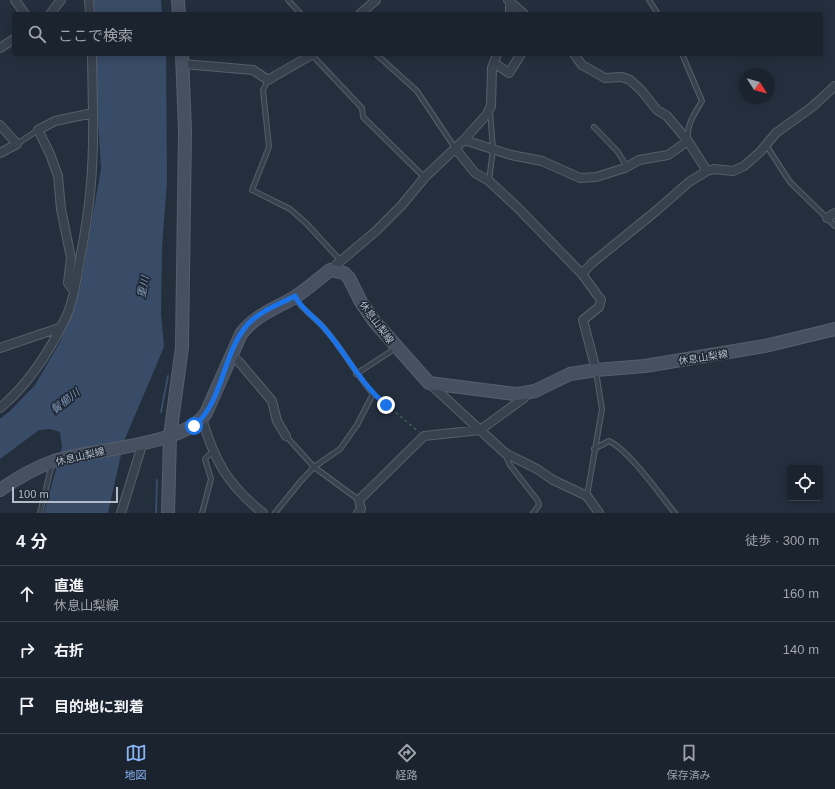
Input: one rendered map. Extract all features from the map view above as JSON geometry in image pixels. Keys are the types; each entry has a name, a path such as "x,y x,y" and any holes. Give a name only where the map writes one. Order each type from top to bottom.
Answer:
{"main road":[{"path":"178,0 179,12"},
{"path":"168,513 170,436 182,347 185,138 182,59"},
{"name":"休息山梨線","path":"0,490 22,476 54,462 170,436 186,430 202,419 210,406 231,355 241,334 249,324 258,316 295,296 330,270 344,273 349,278 361,302 396,348 429,383 515,394 535,391 561,377 596,370 645,366 765,346 835,328"}],"street":[{"path":"15,0 24,12"},
{"path":"52,12 61,0"},
{"path":"89,0 90,12"},
{"path":"362,12 376,0"},
{"path":"510,1 510,12"},
{"path":"510,1 522,12"},
{"path":"0,48 12,40"},
{"path":"0,408 10,400 32,373 67,314 74,291 91,196 94,154 92,56"},
{"path":"182,59 253,70 268,80 311,56"},
{"path":"330,270 376,231 402,205 425,177 464,140 490,109 496,56"},
{"path":"494,63 509,73 521,56"},
{"path":"575,56 582,65 605,78 622,77 630,80 641,90 657,110 667,116 688,141 707,171"},
{"path":"582,274 592,263 689,182 707,171 714,169 732,171 744,166 776,133 812,107 835,86"},
{"path":"74,291 68,284 71,258 61,209 58,176 50,154 38,130 55,121 93,113"},
{"path":"0,125 17,144 0,153"},
{"path":"464,140 542,161 580,178 596,177 628,167 639,160 668,155 688,141"},
{"path":"455,148 475,173 489,181 582,274 601,300 599,307 583,320 596,370"},
{"path":"827,218 835,213"},
{"path":"0,348 59,328"},
{"path":"231,355 240,363 272,401 277,422 286,436"},
{"path":"429,383 505,453 537,469 553,480 587,496 599,513"},
{"path":"358,513 361,509 359,500 424,436 480,430 524,398 528,392"},
{"path":"202,419 213,451 225,476 248,501 263,513"},
{"path":"121,513 141,443"}],"lane":[{"path":"288,0 299,12"},
{"path":"649,0 657,12"},
{"path":"314,56 362,108 363,117 425,177"},
{"path":"378,56 417,91 455,148"},
{"path":"683,56 702,101 687,131 688,141"},
{"path":"268,80 263,90 269,147 252,190 290,209 306,223 340,260"},
{"path":"489,181 493,149 490,109"},
{"path":"594,127 618,152 628,167"},
{"path":"17,144 38,130"},
{"path":"766,145 790,182 835,226"},
{"path":"275,513 314,467 340,449 357,425 373,394 356,374 325,329 311,313 299,304 295,296"},
{"path":"356,374 396,348"},
{"path":"587,496 602,409 596,370"},
{"path":"286,436 314,467 359,500"},
{"path":"594,449 609,441 614,444 630,459 675,513"},
{"path":"202,513 211,479 205,459 213,451"},
{"path":"505,453 510,465 538,501 539,505 533,513"},
{"path":"40,513 54,462"}],"path":[{"path":"373,394 424,436"}],"water":[{"path":"91,0 161,0 162,12 92,12"},
{"path":"94,56 166,56 167,181 162,247 161,314 164,347 124,441 108,513 44,513 62,447 60,432 50,429 39,430 0,459 0,419 10,411 35,385 60,342 80,288 101,169"}],"waterway":[{"path":"161,412 168,376"},
{"path":"156,513 157,480"}],"route":[{"path":"194,426 202,419 210,406 241,334 258,316 295,296 299,304 311,313 325,329 356,374 373,394 386,405"}],"water label":[{"name":"重川","path":"143,287"},
{"name":"鬢櫛川","path":"65,401"}]}
